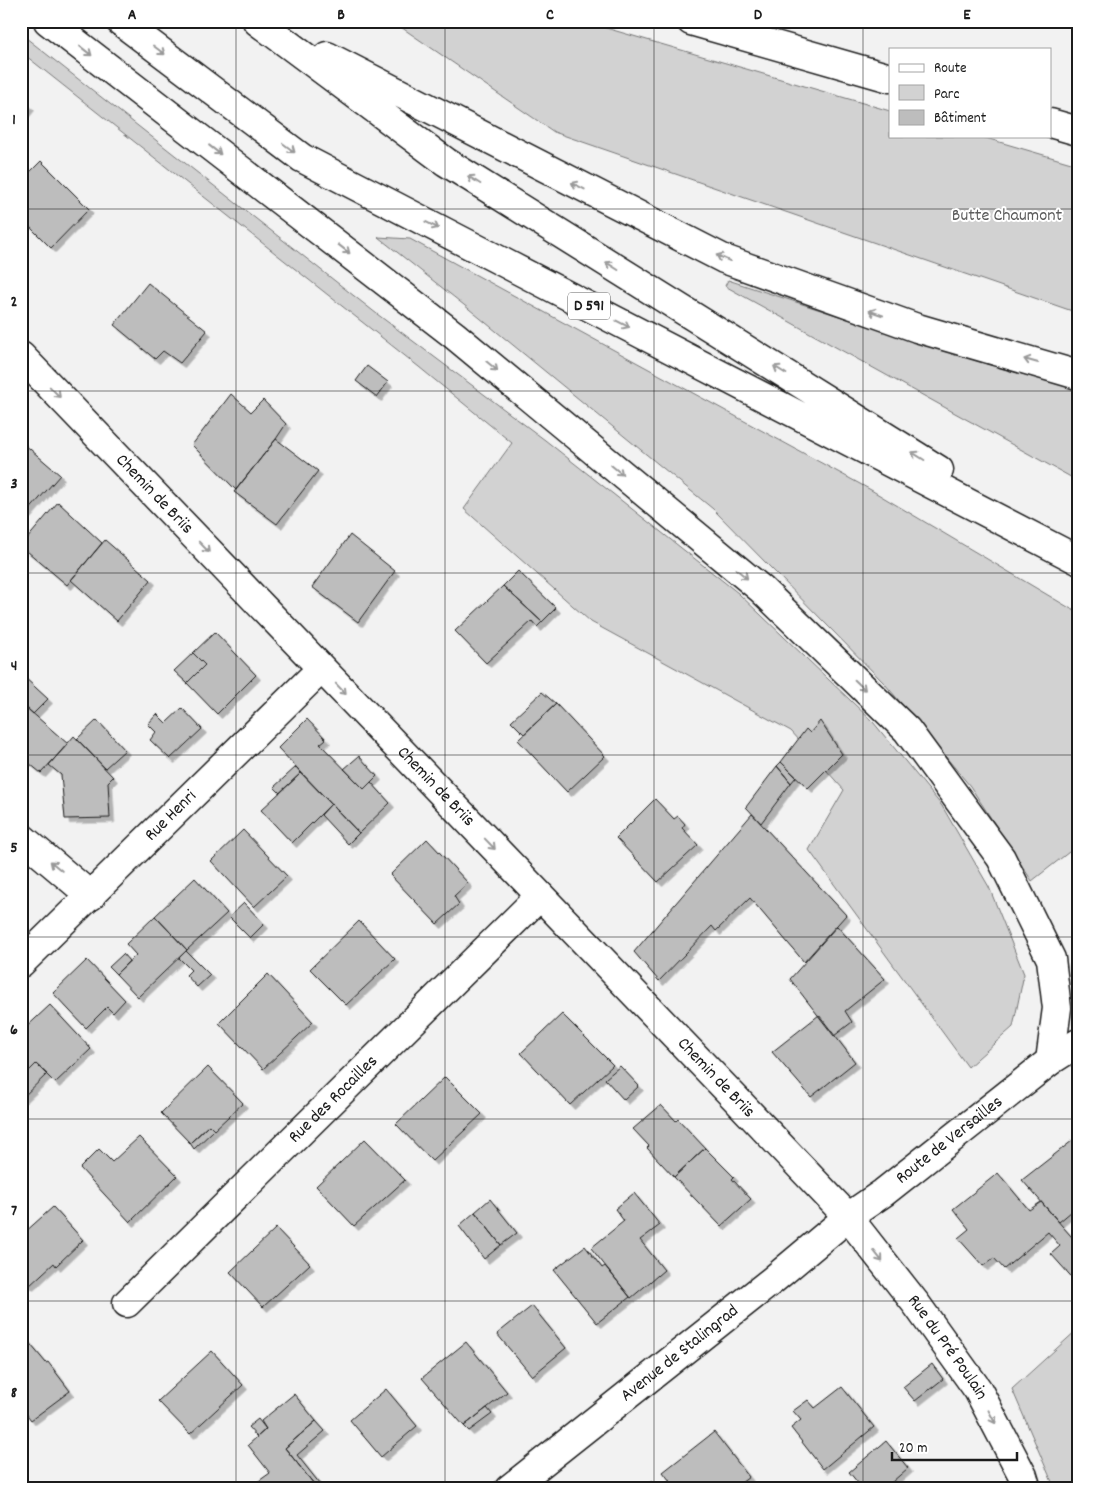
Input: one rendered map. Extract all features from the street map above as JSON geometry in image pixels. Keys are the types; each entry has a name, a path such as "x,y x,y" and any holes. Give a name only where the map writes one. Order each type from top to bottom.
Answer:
{"main road":[{"path":"48,21 454,335 761,589 907,730 1001,858 1051,959 1057,1008 1050,1061"},
{"name":"D 591","path":"120,21 302,158 1078,558"},
{"path":"258,21 724,260 917,328 1078,375"},
{"name":"D 591","path":"258,21 446,162 1078,558"},
{"path":"691,21 889,78"},
{"path":"1052,124 1078,131"},
{"name":"Chemin de Briis","path":"21,356 848,1217"},
{"name":"Rue Henri","path":"21,963 321,669"},
{"path":"21,837 91,896"},
{"name":"Rue des Rocailles","path":"127,1303 540,896"},
{"name":"Route de Versailles","path":"1050,1061 1078,1033"},
{"name":"Route de Versailles","path":"848,1217 883,1193 1050,1061 1078,1043"},
{"name":"Avenue de Stalingrad","path":"509,1489 774,1279 848,1217"},
{"name":"Rue du Pré Poulain","path":"848,1217 917,1305 978,1390 1024,1476 1027,1489"}],"green space":[{"name":"Butte Chaumont","path":"392,21 582,21 889,111 889,138 986,138 1078,165 1078,313 554,132"},
{"path":"21,34 377,314 545,440 738,593 873,722 942,806 989,887 1024,974 1013,1027 968,1067 809,850 844,790 791,731 591,622 464,509 512,443 419,367 21,52"},
{"path":"378,237 410,239 871,490 1078,613 1078,845 1032,881 970,786 885,684 713,509"},
{"path":"728,280 987,364 1078,390 1078,481 725,286"},
{"path":"1078,1329 1078,1489 1055,1489 1012,1389"}],"building":[{"path":"21,99 30,106 21,117"},
{"path":"41,161 89,209 51,248 21,218 21,181"},
{"path":"148,283 207,331 180,363 163,351 155,359 114,325"},
{"path":"367,366 388,382 377,397 356,381"},
{"path":"231,394 251,412 263,400 286,424 236,490 192,445"},
{"path":"276,439 318,471 277,524 234,492"},
{"path":"23,443 60,475 26,514 21,509 21,445"},
{"path":"58,502 102,543 67,585 21,546"},
{"path":"350,535 395,571 358,622 312,587"},
{"path":"105,540 151,580 117,621 71,580"},
{"path":"518,571 556,608 542,622 503,586"},
{"path":"503,586 542,622 537,627 532,621 486,663 455,631"},
{"path":"215,632 256,675 217,714 187,683 205,665 193,653"},
{"path":"193,653 205,665 187,683 174,671"},
{"path":"23,676 48,699 33,714 21,703 21,679"},
{"path":"542,692 556,704 524,734 511,721"},
{"path":"21,703 68,744 41,773 24,759 21,761"},
{"path":"556,704 605,756 567,792 518,740"},
{"path":"182,708 202,729 170,759 150,740 156,732 148,724 157,714 166,723"},
{"path":"307,719 326,739 320,744 364,789 371,782 390,803 359,833 278,748"},
{"path":"97,720 125,750 105,768 77,739"},
{"path":"820,721 842,754 808,788 781,762 806,729 810,733"},
{"path":"74,736 113,777 108,782 110,818 65,819 61,775 49,765"},
{"path":"359,756 377,776 364,789 344,769"},
{"path":"781,762 796,777 791,783 777,766"},
{"path":"777,766 791,783 761,823 746,807"},
{"path":"296,767 301,773 280,793 274,787"},
{"path":"301,773 331,804 292,843 261,810"},
{"path":"655,799 674,819 678,816 685,824 682,828 698,845 658,882 616,838"},
{"path":"331,804 359,833 348,844 321,815"},
{"path":"752,814 846,915 804,962 750,898 716,931 712,926 659,981 634,952"},
{"path":"243,830 287,876 254,907 211,861"},
{"path":"427,839 468,883 454,896 459,904 437,924 390,875"},
{"path":"195,878 227,913 187,950 155,916"},
{"path":"244,903 264,924 250,938 229,917"},
{"path":"155,916 187,950 138,997 116,974 136,955 126,944"},
{"path":"359,921 395,959 346,1005 310,969"},
{"path":"837,926 885,979 845,1011 852,1022 834,1036 790,979"},
{"path":"186,951 210,975 197,987 186,975 191,970 179,958"},
{"path":"123,954 129,961 116,974 109,967"},
{"path":"87,960 125,1000 113,1013 107,1007 86,1028 53,993"},
{"path":"268,974 313,1022 263,1069 219,1023"},
{"path":"50,1005 91,1049 55,1083 36,1064 21,1079 21,1032"},
{"path":"562,1014 613,1065 570,1105 521,1053"},
{"path":"819,1015 855,1062 811,1097 772,1052"},
{"path":"36,1064 47,1074 21,1099 21,1079"},
{"path":"620,1066 639,1086 624,1100 605,1079"},
{"path":"208,1067 243,1103 214,1130 209,1125 190,1143 161,1113"},
{"path":"445,1077 482,1114 432,1161 396,1124"},
{"path":"661,1105 676,1121 678,1119 705,1148 674,1177 647,1148 649,1146 633,1129"},
{"path":"209,1125 214,1130 194,1149 190,1143"},
{"path":"139,1137 177,1176 130,1222 80,1168 99,1149 112,1162"},
{"path":"1077,1137 1078,1206 1059,1222 1022,1180"},
{"path":"365,1139 405,1180 354,1226 316,1186"},
{"path":"705,1148 734,1177 732,1179 751,1199 721,1226 674,1177"},
{"path":"998,1173 1029,1210 1041,1202 1078,1244 1078,1284 1051,1254 1060,1246 1048,1232 1004,1269 994,1258 983,1266 958,1238 969,1229 953,1209"},
{"path":"634,1193 660,1225 640,1240 664,1270 631,1298 591,1248 624,1221 615,1209"},
{"path":"490,1199 517,1233 501,1245 475,1212"},
{"path":"53,1207 83,1240 56,1266 54,1263 29,1286 21,1278 21,1233 24,1233"},
{"path":"475,1212 501,1245 484,1259 459,1226"},
{"path":"276,1228 310,1264 263,1307 230,1272"},
{"path":"585,1246 602,1268 605,1266 630,1297 597,1323 554,1270"},
{"path":"532,1306 566,1348 532,1376 497,1334"},
{"path":"21,1333 46,1363 48,1362 70,1391 31,1420 21,1407"},
{"path":"466,1342 507,1392 464,1426 422,1378"},
{"path":"212,1351 243,1385 190,1434 158,1401"},
{"path":"932,1364 943,1379 915,1401 903,1387"},
{"path":"842,1387 874,1427 823,1469 791,1428 801,1420 793,1411 808,1400 815,1408"},
{"path":"386,1389 417,1426 381,1457 350,1420"},
{"path":"294,1394 316,1421 285,1448 318,1489 261,1489 256,1483 270,1473 248,1445 266,1429 261,1421"},
{"path":"487,1408 492,1414 469,1431 464,1426"},
{"path":"258,1419 266,1429 257,1437 248,1427"},
{"path":"316,1421 325,1431 297,1455 324,1489 318,1489 285,1448"},
{"path":"714,1432 749,1477 733,1489 676,1489 663,1472"},
{"path":"886,1441 908,1468 884,1489 863,1489 849,1472"},
{"path":"652,1481 658,1489 643,1489"}]}
